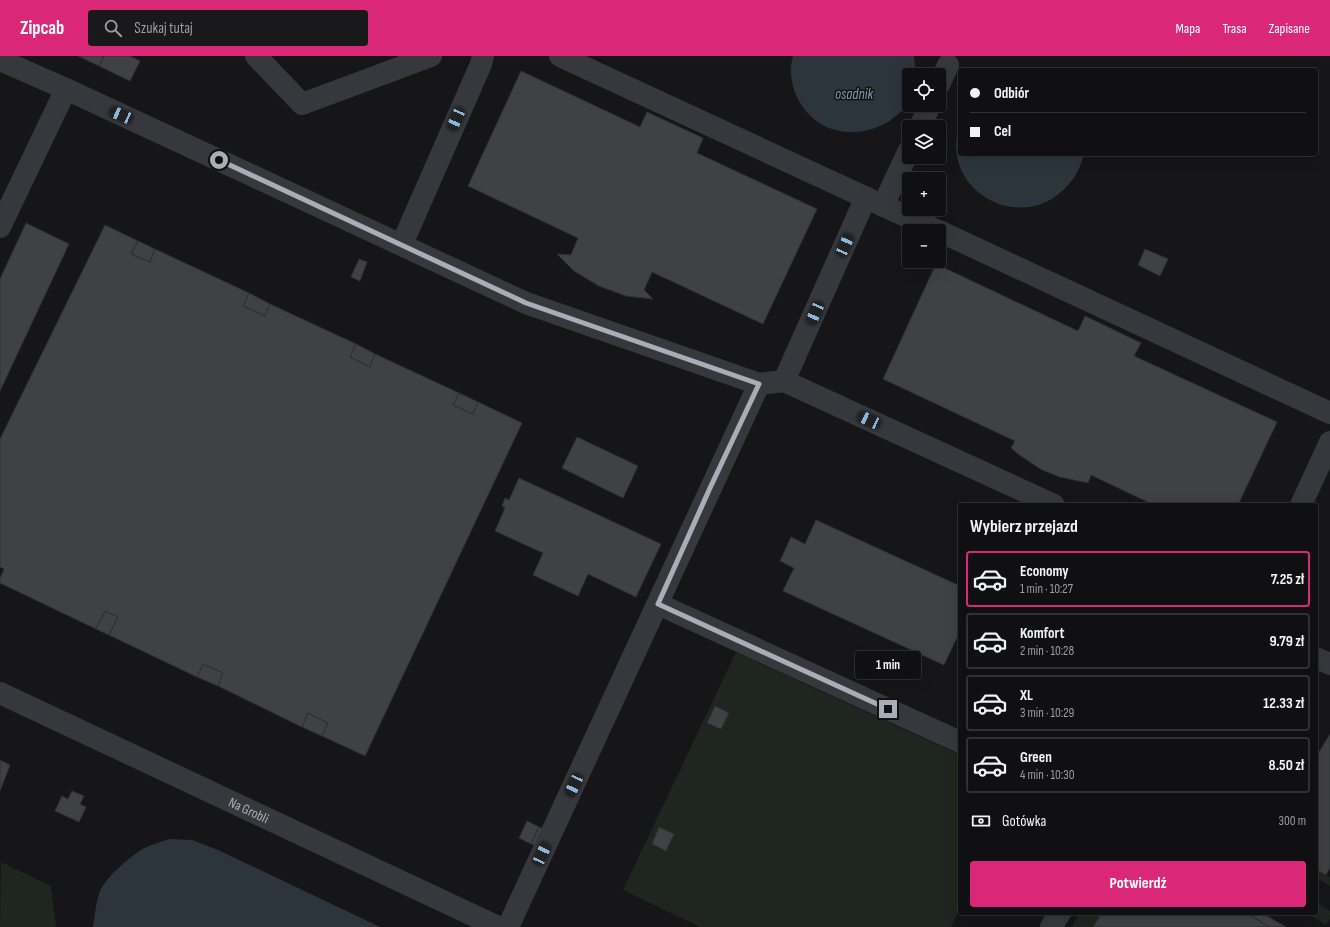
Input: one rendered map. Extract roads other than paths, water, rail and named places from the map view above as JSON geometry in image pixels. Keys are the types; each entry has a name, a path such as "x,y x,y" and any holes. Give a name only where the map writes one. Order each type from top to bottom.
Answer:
{"street":[{"path":"256,56 302,104 431,56"},
{"path":"402,244 481,64 483,56"},
{"path":"560,56 923,224"},
{"path":"0,60 402,244 526,303 759,384 784,381 1050,503"},
{"path":"946,69 948,65"},
{"path":"0,227 66,89"},
{"path":"784,381 875,201 902,160"},
{"path":"946,235 1330,413"},
{"path":"508,927 759,384"},
{"path":"1302,503 1330,442"},
{"path":"658,604 958,741"},
{"path":"1318,659 1330,664"},
{"name":"Na Grobli","path":"0,693 498,927"},
{"path":"1051,927 1059,915"}],"water":[{"name":"osadnik","path":"793,56 914,56 915,68 902,68 902,110 894,118 869,130 849,132 836,130 825,126 815,120 806,111 794,91 791,68"},
{"path":"958,136 958,156 1082,156 1080,166 1069,184 1050,200 1030,207 1009,206 989,199 973,187 961,169 956,148"},
{"path":"170,839 192,840 218,850 380,927 93,927 100,891 108,878 136,853 149,846"}]}
